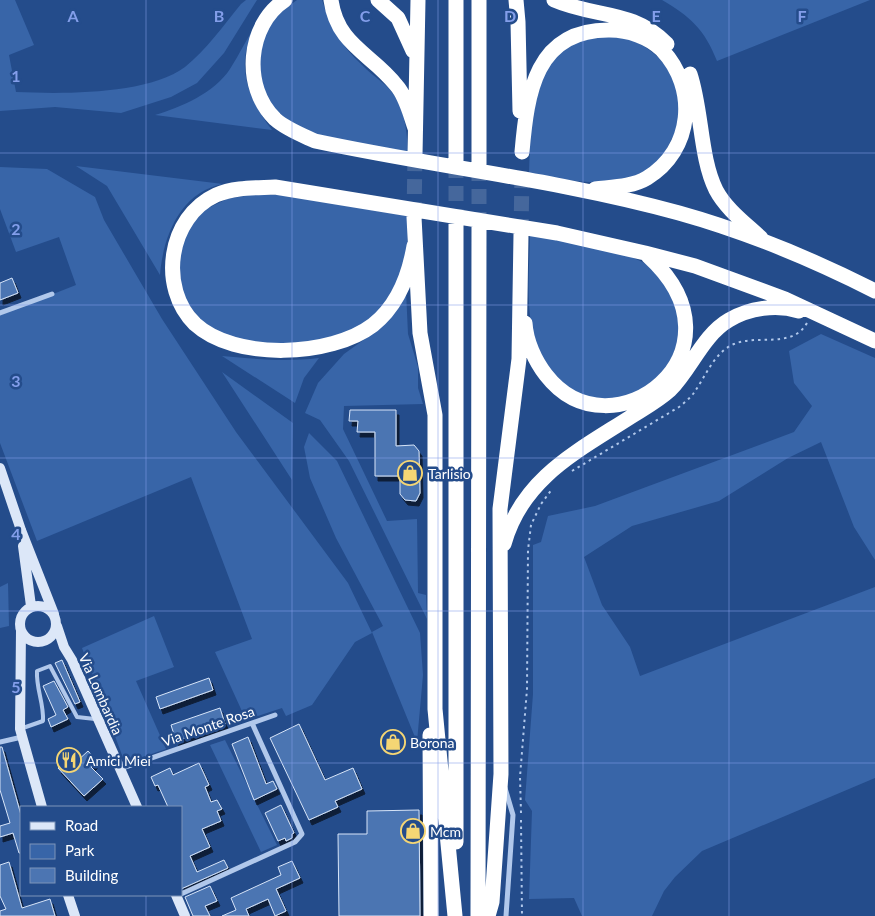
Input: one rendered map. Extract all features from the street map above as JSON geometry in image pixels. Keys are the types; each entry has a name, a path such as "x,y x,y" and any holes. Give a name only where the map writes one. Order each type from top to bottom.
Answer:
{"highway":[{"path":"285,0 268,18 258,34 253,53 253,72 264,105 275,119 315,141 375,154 580,190 680,214 763,240 830,268 875,291"},
{"path":"330,0 337,21 345,36 397,85 414,128"},
{"path":"378,0 398,18 408,36 415,58"},
{"path":"415,155 415,58 418,0"},
{"path":"456,0 456,162"},
{"path":"479,0 479,166"},
{"path":"516,0 522,173"},
{"path":"554,0 576,8 627,18 649,28 677,54 690,75 700,112 708,173 717,191 728,206 763,240"},
{"path":"522,152 525,113 531,85 539,68 554,48 572,36 595,30 621,30 642,37 660,48 674,65 683,84 687,108 684,130 676,150 662,166 646,179 624,186 580,190"},
{"path":"414,246 411,268 392,304 374,324 351,338 324,346 293,350 254,349 228,344 196,324 183,310 173,277 176,240 186,222 200,205 216,195 238,189 275,187 558,233 645,253 695,266 785,299 875,341"},
{"path":"414,217 420,333 435,415 435,710 455,916"},
{"path":"455,916 456,224"},
{"path":"478,916 479,227"},
{"path":"488,916 492,902 501,774 500,509 519,359 521,234"},
{"path":"521,277 526,327 530,346 538,366 566,394 585,402 605,406 625,403 644,396 660,385 675,369 683,348 685,323 682,303 673,283 662,268 645,253"},
{"path":"500,560 508,530 530,491 568,458 670,390 712,334 727,321 745,312 790,308 839,323"},
{"path":"431,916 430,734 435,710"}],"street":[{"path":"0,313 52,294"},
{"name":"Via Lombardia","path":"0,468 21,530 54,614 64,647 137,806"},
{"name":"Via Lombardia","path":"21,530 31,606"},
{"path":"42,806 21,733 21,617 31,606 44,606 54,614"},
{"path":"21,660 27,649 52,636 57,626"},
{"name":"Via Lombardia","path":"21,630 30,640 43,641 64,647"},
{"name":"Via Monte Rosa","path":"120,769 275,715"},
{"path":"182,893 295,842 302,834 252,723"},
{"path":"0,742 21,733"},
{"path":"501,774 513,815 506,916"},
{"path":"68,896 75,916"},
{"path":"178,896 185,916"}],"lane":[{"path":"21,733 43,721 44,705 36,684 38,671 50,666 77,717 98,719"}],"path":[{"path":"570,472 679,407 692,394 719,354 730,345 741,341 784,339 795,336 803,330 809,321"},
{"path":"522,916 520,777 527,689 528,550 531,525 541,504 553,487"}],"green space":[{"path":"0,0 15,0 34,45 9,55 16,92 57,93 127,88 169,76 185,67 200,53 241,4 246,0 257,0 224,53 197,83 171,97 121,113 55,107 0,111"},
{"path":"297,0 322,0 329,19 343,43 367,70 394,94 404,119 408,153 317,138 274,111 261,88 258,68 261,48 267,29 278,14"},
{"path":"662,0 870,0 717,61 702,32 696,25 681,12"},
{"path":"267,10 249,40 245,56 245,67 246,78 253,100 272,130 155,115 197,98 223,78"},
{"path":"605,36 625,38 640,44 652,52 670,71 680,96 681,109 678,127 668,147 651,168 639,176 621,182 581,181 529,174 534,106 544,74 553,60 574,43"},
{"path":"76,166 223,184 195,196 176,218 165,246 160,275 107,186"},
{"path":"0,167 47,169 95,197 104,220 162,319 236,432 348,583 372,633 355,642 312,705 286,716 282,708 246,720 215,652 252,639 191,477 37,541 0,443 0,315 76,285 59,237 16,252 0,209"},
{"path":"250,195 281,195 408,216 407,250 396,286 384,305 369,321 349,332 325,341 293,344 252,344 208,330 180,293 179,247 189,226 206,209 227,199"},
{"path":"530,235 575,242 609,250 639,260 650,267 672,291 680,318 677,344 665,368 645,387 621,398 594,399 566,386 547,372 539,353 531,321 529,304"},
{"path":"406,291 408,334 418,367 418,388 423,404 344,406 343,429 387,521 417,519 418,593 426,595 427,619 349,461 320,420 305,413 318,383 344,354 369,336"},
{"path":"821,334 875,358 875,560 854,527 821,442 788,458 719,501 632,526 584,557 602,605 630,647 640,676 875,587 875,778 702,851 675,877 664,891 652,916 582,916 574,898 529,899 532,811 525,800 533,694 533,545 541,542 548,516 595,506 794,432 812,406 794,383 789,351"},
{"path":"222,356 282,360 319,358 304,378 295,403"},
{"path":"222,372 293,423 292,480"},
{"path":"309,433 337,461 420,633 423,675 417,742 372,632 383,626 336,538 310,478 304,447"},
{"path":"8,583 9,626 0,628 0,587"},
{"path":"154,616 174,667 136,681 166,749 125,763 82,648"},
{"path":"225,740 277,845 261,852 210,745"}],"building":[{"path":"12,278 18,293 0,300 0,283"},
{"path":"350,410 396,410 396,446 414,445 419,451 420,493 416,501 405,500 400,494 400,476 375,476 375,432 357,432 358,421 349,421"},
{"path":"62,660 80,702 75,704 55,663"},
{"path":"209,678 213,690 160,709 156,697"},
{"path":"54,681 68,707 63,710 68,719 51,727 48,719 56,715 43,686"},
{"path":"220,708 225,724 176,741 171,725"},
{"path":"299,724 325,780 353,768 362,789 335,801 338,807 309,820 270,738"},
{"path":"248,737 266,784 273,781 277,789 254,800 232,744"},
{"path":"0,747 2,747 20,811 20,853 13,833 0,837 0,826 10,823 0,790"},
{"path":"88,751 97,761 91,767 103,779 84,796 58,768 71,757 76,762"},
{"path":"199,763 209,785 205,787 211,802 217,800 222,809 217,811 221,821 202,829 210,847 190,856 197,872 224,860 228,868 182,889 182,806 168,806 158,785 155,786 151,777 170,768 173,775"},
{"path":"281,805 294,833 292,838 286,841 285,838 278,841 265,813"},
{"path":"419,810 420,916 339,916 338,834 367,834 367,811"},
{"path":"292,861 300,878 276,889 286,911 275,916 268,899 246,909 249,916 222,916 236,910 231,898 281,875 278,867"},
{"path":"9,862 22,908 50,899 55,916 0,916 0,911 6,909 0,896 0,865"},
{"path":"210,886 217,901 205,906 210,916 193,916 185,897"}],"tunnel":[{"path":"414,217 415,155"},
{"path":"456,162 456,224"},
{"path":"479,166 479,227"},
{"path":"521,234 522,173"}],"place":[{"name":"Tarlisio","path":"410,473"},
{"name":"Borona","path":"393,742"},
{"name":"Amici Miei","path":"69,760"},
{"name":"Mcm","path":"413,831"}]}
